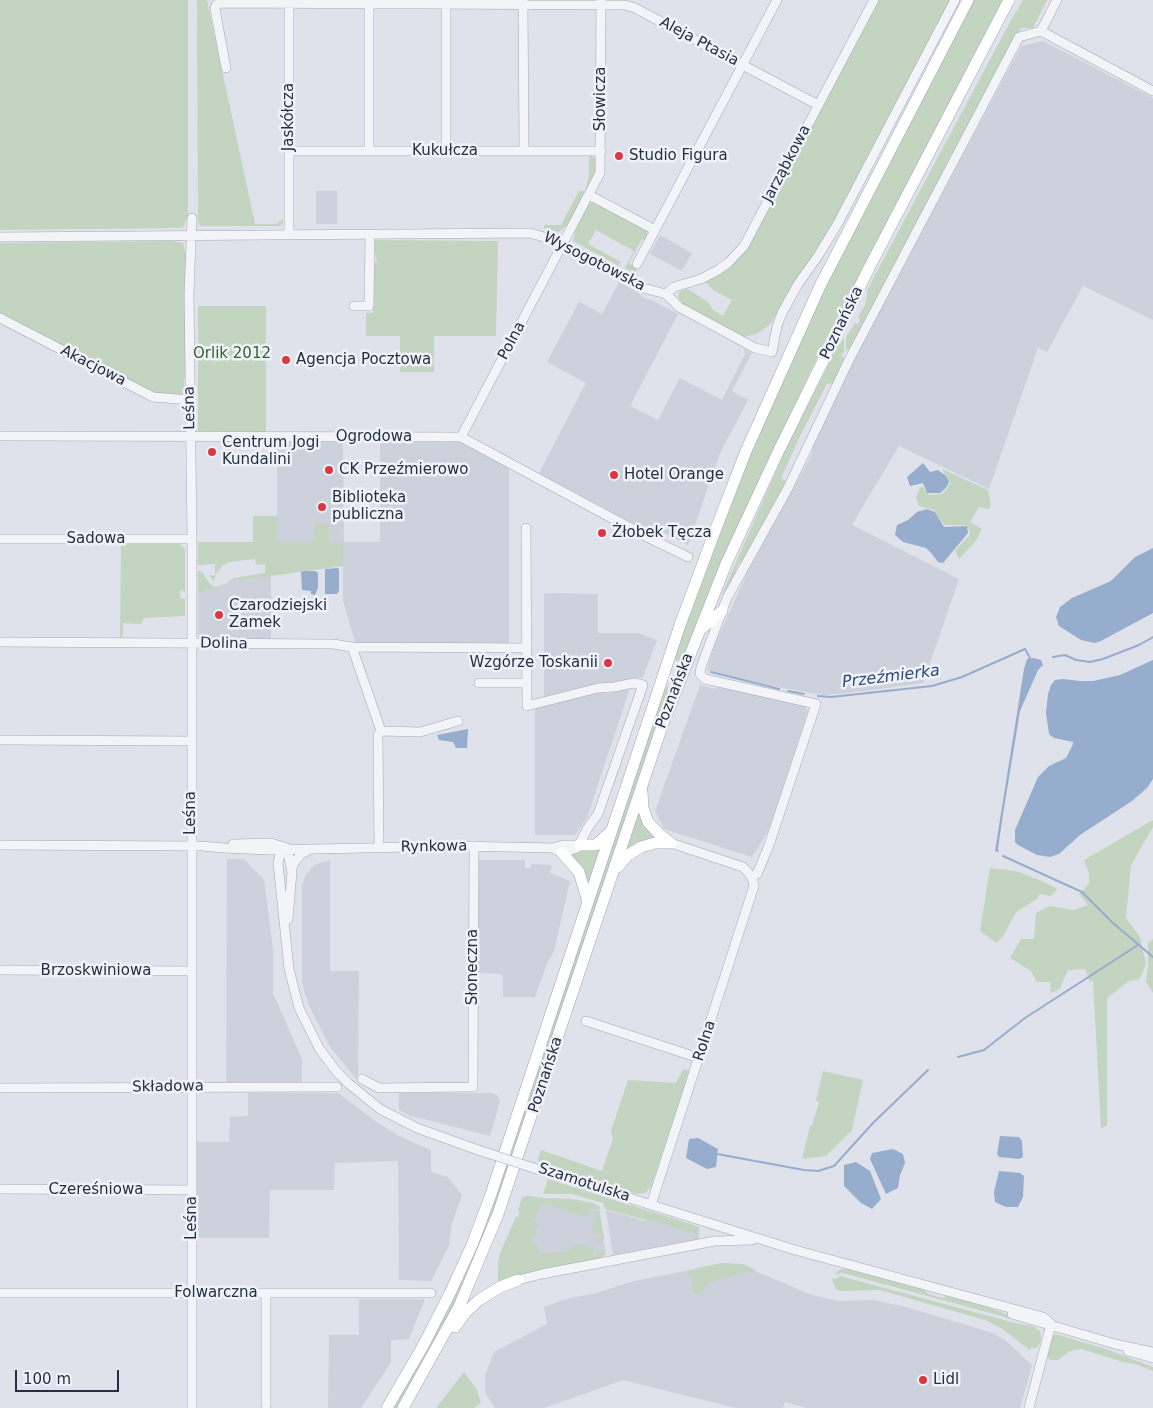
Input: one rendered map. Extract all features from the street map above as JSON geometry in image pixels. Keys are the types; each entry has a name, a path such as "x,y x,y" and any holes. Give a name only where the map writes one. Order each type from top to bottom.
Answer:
{"main road":[{"name":"Poznańska","path":"387,1408 423,1346 447,1299 481,1222 691,595 762,414 827,272 968,0"},
{"name":"Poznańska","path":"403,1408 432,1358 472,1278 498,1214 644,778 696,638 726,564 779,450 869,268 1009,0"},
{"path":"696,638 705,624 722,611"},
{"path":"644,778 642,800 646,817 660,836 671,843"},
{"path":"580,845 596,844 612,830"},
{"path":"608,887 620,864 633,851 648,844 671,843"},
{"path":"558,851 579,872 588,904"},
{"path":"432,1358 450,1336 459,1320 474,1304 500,1287 518,1280"}],"street":[{"path":"638,264 777,0"},
{"name":"Jarząbkowa","path":"666,294 674,287 701,279 718,270 728,263 744,246 874,0"},
{"name":"Wysogotowska","path":"0,237 370,235 523,232 545,236 643,288 666,294 679,307 755,348 772,352 777,326 782,313 798,284 838,223 955,0"},
{"path":"1057,0 1041,31 1153,91"},
{"name":"Aleja Ptasia","path":"226,68 215,9 216,5 220,4 290,2 601,2 635,8 818,105"},
{"name":"Jaskółcza","path":"289,235 290,2"},
{"path":"368,150 369,2"},
{"path":"446,2 446,150"},
{"path":"523,2 524,151"},
{"name":"Słowicza","path":"562,244 600,173 601,2"},
{"name":"Poznańska","path":"701,676 701,667 722,611 788,488 849,360 1019,37 1041,31"},
{"name":"Kukułcza","path":"289,152 368,150 601,151"},
{"path":"589,195 655,230"},
{"name":"Leśna","path":"192,218 189,294 192,539 192,1408"},
{"path":"354,306 370,306 370,235"},
{"name":"Polna","path":"461,437 562,244"},
{"name":"Akacjowa","path":"0,318 153,398 190,400"},
{"name":"Ogrodowa","path":"0,436 461,437 688,557"},
{"path":"526,528 527,706 598,688 634,683 643,685 599,811 586,831 580,845"},
{"name":"Sadowa","path":"0,539 192,539"},
{"name":"Dolina","path":"0,642 333,644 352,647 527,648"},
{"path":"352,647 381,731 378,735 379,848"},
{"name":"Rolna","path":"651,1205 753,890 752,877 758,874 768,848 816,704 706,679 701,676"},
{"path":"479,683 527,683"},
{"path":"381,731 420,732 458,722"},
{"path":"0,740 192,741"},
{"name":"Rynkowa","path":"0,846 202,846 271,843 288,848"},
{"path":"671,843 743,867 752,877"},
{"name":"Rynkowa","path":"202,846 246,850 474,846 558,851 563,845 580,845"},
{"name":"Słoneczna","path":"362,1079 380,1088 473,1087 474,846"},
{"path":"246,850 263,853 278,863 280,854 288,848"},
{"name":"Szamotulska","path":"288,848 292,872"},
{"name":"Szamotulska","path":"286,934 294,863 301,854 313,848"},
{"name":"Szamotulska","path":"278,863 290,976 299,1008 319,1048 340,1075 361,1095 390,1115 422,1130 478,1150 770,1242 1044,1317 1051,1324 1115,1344 1153,1352"},
{"name":"Brzoskwiniowa","path":"0,970 192,971"},
{"path":"586,1021 699,1058"},
{"name":"Składowa","path":"0,1088 337,1086"},
{"name":"Czereśniowa","path":"0,1189 192,1190"},
{"path":"518,1280 715,1241 743,1239 770,1242"},
{"name":"Folwarczna","path":"0,1293 431,1293"},
{"path":"266,1293 266,1405"},
{"path":"1029,1408 1051,1324"},
{"name":"Szamotulska","path":"1115,1344 1153,1358"}],"shaded area":[{"path":"1043,41 1153,98 1153,320 1083,286 1047,352 1038,348 989,489 899,446 852,525 959,579 923,683 823,695 759,684 707,670 715,644 749,569 811,456 818,427 1021,46"},
{"path":"316,191 337,191 337,224 316,224"},
{"path":"660,235 692,253 682,271 650,254"},
{"path":"619,282 641,296 678,314 630,406 658,420 680,378 722,400 745,354 744,349 752,353 732,391 748,400 720,453 688,545 659,530 653,534 539,473 586,383 547,362 579,302 602,314"},
{"path":"277,442 343,442 344,542 380,542 380,442 460,442 509,468 509,645 356,645 343,601 343,543 277,542"},
{"path":"271,575 271,642 198,642 198,593 234,581"},
{"path":"544,593 598,594 598,633 638,633 657,640 643,677 544,698"},
{"path":"700,685 716,689 720,686 805,706 808,711 772,821 766,835 752,857 664,829 655,811"},
{"path":"630,688 587,818 575,835 535,835 535,708 603,691 606,694"},
{"path":"227,859 244,859 264,880 273,949 273,993 302,1059 302,1082 226,1082"},
{"path":"330,860 330,971 359,971 358,1081 330,1047 309,1006 302,984 302,887 305,876 314,865"},
{"path":"477,860 525,860 525,868 531,868 531,864 552,865 550,873 570,881 554,951 546,966 535,997 503,997 503,976 500,974 476,973"},
{"path":"248,1093 338,1093 381,1125 399,1136 431,1150 431,1172 448,1177 462,1195 452,1223 449,1245 431,1281 399,1280 398,1161 335,1163 334,1190 270,1190 269,1238 197,1238 197,1142 229,1142 230,1117 248,1116"},
{"path":"399,1093 491,1093 497,1095 500,1101 490,1136 408,1115 399,1110"},
{"path":"530,1198 599,1206 606,1255 522,1265"},
{"path":"606,1210 645,1221 647,1217 698,1232 699,1239 613,1255"},
{"path":"721,1264 741,1265 812,1295 838,1301 874,1300 906,1307 993,1333 1005,1340 1032,1365 1020,1408 806,1408 785,1402 783,1408 736,1408 623,1380 544,1408 495,1408 485,1392 485,1375 494,1352 547,1324 544,1307 569,1298 593,1294 634,1281"},
{"path":"359,1299 425,1299 409,1339 391,1340 391,1362 361,1408 328,1408 329,1335 359,1335"}],"green space":[{"path":"0,0 188,0 188,216 183,227 0,230"},
{"path":"197,0 207,0 255,224 277,224 283,219 283,223 279,226 201,226 198,223"},
{"path":"877,0 951,0 823,243 790,290 768,326 756,334 743,337 683,304 678,297 679,293 682,290 688,289 708,302 713,310 723,316 732,300 713,290 706,282 729,266"},
{"path":"972,0 1007,0 823,345 766,466 683,661 678,661 673,658 731,503 770,408 828,280"},
{"path":"1023,0 1047,0 1033,28 1021,28 855,343 846,351 846,337 855,323 858,324 860,319 858,317 865,305 867,290"},
{"path":"589,154 596,159 598,168 568,228 565,227 556,233 544,228 544,225 561,225 579,191 585,191 589,176"},
{"path":"594,202 645,228 647,231 647,241 642,239 629,263 637,268 636,274 625,268 634,251 596,230 588,244 621,262 619,266 573,241 575,232 573,231 589,203"},
{"path":"373,240 498,241 496,336 434,336 434,372 400,372 400,336 366,336 366,313 373,313 373,265 377,262"},
{"path":"171,241 183,243 185,253 188,253 185,291 185,378 184,393 182,395 154,393 0,314 0,243"},
{"name":"Orlik 2012","path":"198,306 266,306 266,432 198,431"},
{"path":"844,338 844,352 841,355 845,359 833,383 827,384 801,434 781,478 786,481 745,560 739,563 731,583 721,596 790,440 838,346"},
{"path":"942,469 988,490 991,507 988,509 979,507 970,522 982,529 975,542 959,559 955,550 969,536 970,532 966,525 944,525 934,510 919,506 916,498 922,486 929,495 942,494 947,489 950,483"},
{"path":"253,516 277,516 277,542 314,542 315,524 329,524 329,542 343,542 343,566 234,581 222,586 198,593 198,571 202,572 209,583 216,587 234,578 265,573 265,564 256,565 255,559 229,562 223,565 215,575 215,564 198,565 198,542 253,542"},
{"path":"121,544 180,544 185,549 185,592 180,590 180,598 185,599 185,616 144,618 141,624 123,623 123,637 120,637"},
{"path":"215,575 215,581 209,576"},
{"path":"665,686 672,689 515,1156 509,1154"},
{"path":"638,811 656,838 625,852"},
{"path":"1153,820 1153,827 1131,865 1126,918 1140,937 1146,964 1140,979 1129,981 1107,998 1107,1126 1101,1128 1093,980 1090,982 1085,969 1068,970 1060,989 1051,993 1050,982 1037,982 1031,971 1010,958 1021,939 1034,939 1036,913 1050,906 1073,910 1088,905 1079,894 1089,884 1089,873 1084,860"},
{"path":"601,847 589,886 581,867 570,854"},
{"path":"990,868 1016,871 1057,889 1051,896 1039,894 1037,899 1016,912 1005,933 997,943 980,931"},
{"path":"1153,939 1153,993 1146,982 1148,943"},
{"path":"683,1069 690,1071 651,1187 645,1193 638,1194 626,1191 557,1170 539,1162 538,1158 541,1150 602,1171 613,1139 611,1131 628,1080 676,1083"},
{"path":"823,1071 863,1080 852,1130 826,1156 802,1159 810,1126 812,1126 819,1102 816,1101"},
{"path":"506,1165 511,1167 464,1286 399,1408 391,1408"},
{"path":"548,1179 700,1227 698,1235 647,1219 605,1209 603,1203 572,1194 543,1194"},
{"path":"522,1197 572,1199 593,1203 600,1207 600,1209 589,1209 587,1213 599,1212 604,1238 601,1242 593,1240 593,1238 601,1238 601,1235 595,1234 592,1230 592,1224 596,1223 594,1214 583,1216 541,1203 534,1222 538,1224 532,1243 537,1245 539,1254 570,1251 569,1246 580,1244 594,1248 592,1256 597,1256 598,1249 603,1251 605,1253 600,1260 498,1282 500,1253 520,1212 518,1211"},
{"path":"722,1263 743,1264 756,1270 709,1282 701,1293 693,1294 690,1272 697,1268"},
{"path":"841,1269 924,1290 928,1294 942,1298 946,1296 987,1307 1031,1323 843,1273 834,1275"},
{"path":"840,1276 1032,1326 1040,1331 1041,1341 1037,1348 1031,1348 1030,1350 1001,1328 985,1320 880,1290 841,1291 836,1289 832,1280"},
{"path":"1055,1334 1106,1349 1153,1367 1153,1371 1081,1349 1070,1351 1058,1360 1050,1360 1046,1355 1052,1337"},
{"path":"464,1372 477,1390 481,1403 474,1408 436,1408"}],"water":[{"path":"923,463 930,472 938,470 946,476 949,482 940,493 927,493 923,483 910,486 907,477"},
{"path":"927,509 935,512 944,527 967,526 968,533 943,563 938,562 926,548 903,542 895,535 897,525 908,520 917,512"},
{"path":"1153,548 1153,613 1095,643 1081,640 1059,626 1056,617 1060,607 1072,598 1111,581 1135,557"},
{"path":"338,568 339,591 337,594 325,594 325,569"},
{"path":"315,571 318,573 318,588 315,595 311,594 311,591 302,590 301,572"},
{"path":"1027,659 1041,660 1043,665 1038,670 1020,711 998,848 999,852 995,851 1024,669"},
{"path":"1153,660 1153,779 1147,788 1132,801 1080,835 1059,854 1050,857 1037,855 1018,845 1015,842 1015,830 1038,777 1049,766 1066,758 1073,744 1073,742 1054,738 1049,734 1046,713 1051,685 1055,680 1093,681 1120,675"},
{"path":"468,729 467,748 456,748 453,742 439,740 437,735"},
{"path":"1000,1136 1019,1137 1022,1141 1023,1157 1019,1159 999,1157 997,1154"},
{"path":"698,1138 718,1149 716,1167 707,1169 686,1158 689,1139"},
{"path":"893,1149 903,1154 905,1163 900,1175 898,1188 886,1194 870,1159 872,1153"},
{"path":"856,1162 870,1171 881,1199 872,1209 861,1203 844,1186 844,1165"},
{"path":"999,1171 1020,1173 1024,1176 1023,1197 1018,1207 1006,1207 995,1202 994,1192"}],"waterway":[{"name":"Przeźmierka","path":"1053,657 1065,655 1076,660 1090,662 1139,645 1153,637"},
{"name":"Przeźmierka","path":"818,696 831,697 932,686 962,677 1025,649 1030,658"},
{"name":"Przeźmierka","path":"711,672 779,689"},
{"name":"Przeźmierka","path":"788,691 804,694"},
{"path":"1003,856 1082,892 1113,923 1153,957"},
{"path":"958,1057 984,1050 1025,1018 1138,945"},
{"path":"717,1154 804,1170 818,1171 834,1166 873,1123 928,1070"}],"place":[{"name":"Studio Figura","path":"619,156"},
{"name":"Agencja Pocztowa","path":"286,360"},
{"name":"Centrum Jogi Kundalini","path":"212,452"},
{"name":"CK Przeźmierowo","path":"329,470"},
{"name":"Hotel Orange","path":"614,475"},
{"name":"Biblioteka publiczna","path":"322,507"},
{"name":"Żłobek Tęcza","path":"602,533"},
{"name":"Czarodziejski Zamek","path":"219,615"},
{"name":"Wzgórze Toskanii","path":"608,663"},
{"name":"Lidl","path":"923,1380"}]}
